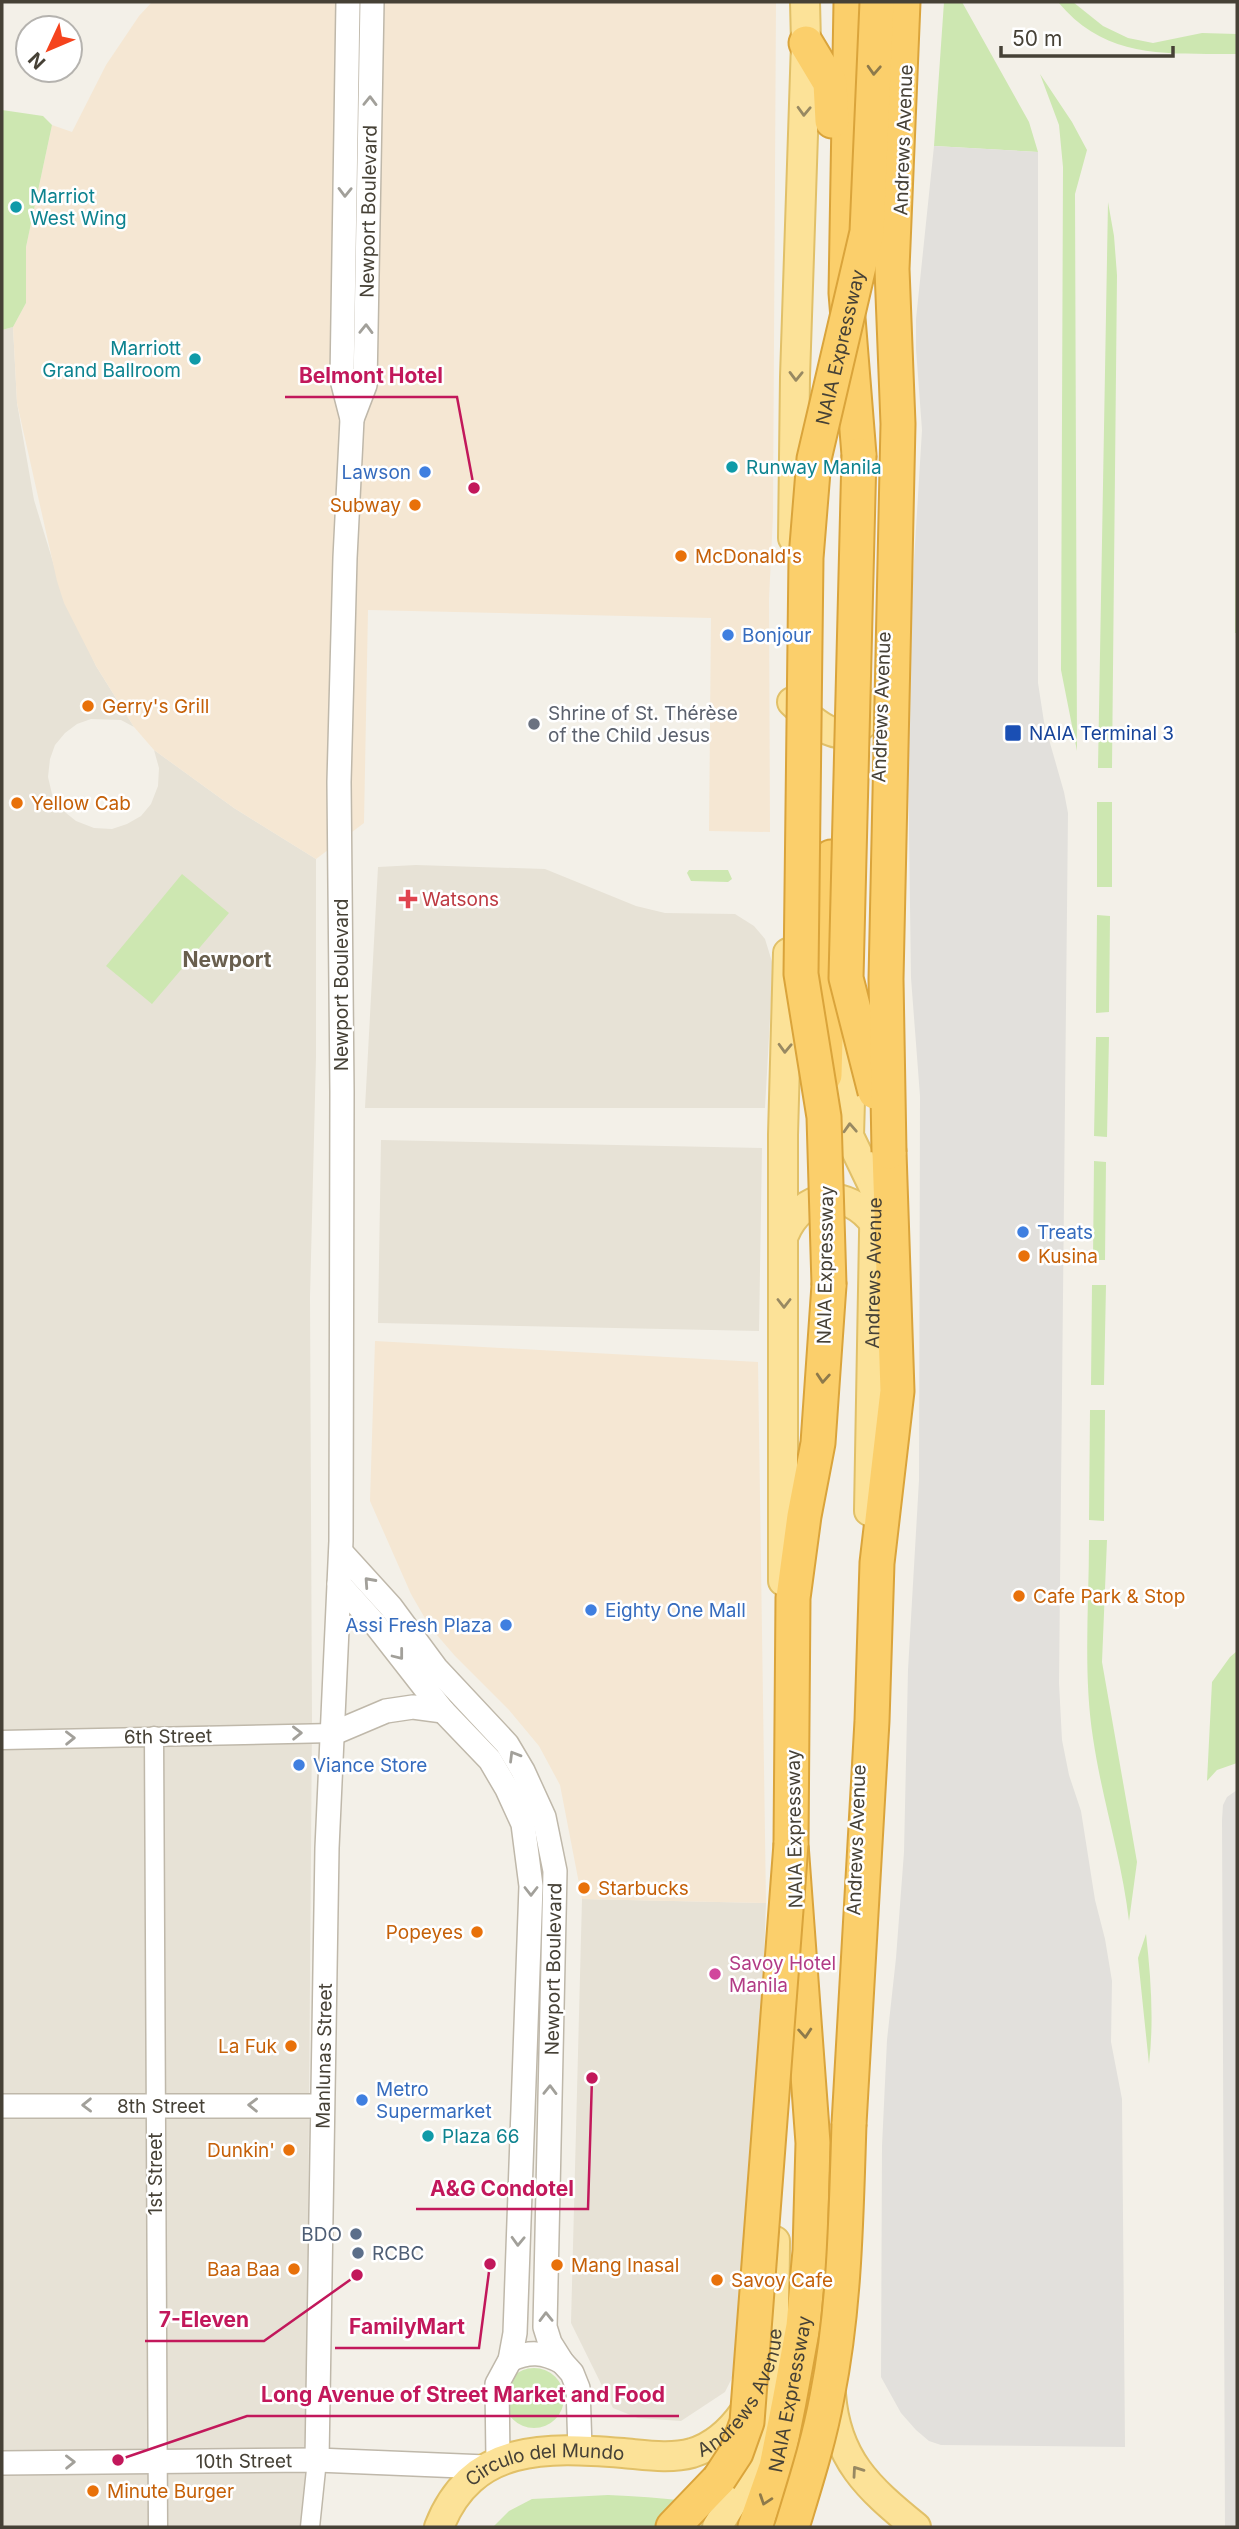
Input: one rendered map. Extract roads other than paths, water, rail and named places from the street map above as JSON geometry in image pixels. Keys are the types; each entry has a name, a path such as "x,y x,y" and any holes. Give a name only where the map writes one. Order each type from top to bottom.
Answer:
{"highway":[{"path":"851,2 846,293 849,455 846,978 890,1152"},
{"name":"NAIA Expressway","path":"755,2527 776,2467 803,2326 810,2251 813,2143 791,1844 793,1598 804,1516 818,1443 829,1285 824,1117 801,974 806,558 814,459 867,232 877,2"},
{"name":"NAIA Expressway","path":"792,2527 827,2399 839,2324 845,2253 849,2124 872,1721 877,1563 897,1391 886,979 898,424 892,269 905,2"},
{"path":"806,43 830,83 835,173 830,228 830,334 849,455 824,1117"},
{"path":"673,2527 719,2479 736,2453 747,2421 791,1844"}],"main road":[{"name":"Andrews Avenue","path":"680,2456 707,2447 740,2418 753,2398 773,2350 782,1929 783,1135 795,377 805,2"},
{"name":"Andrews Avenue","path":"905,2 875,898 871,1479 843,2138 830,2357 833,2413 842,2446 851,2463 872,2490 911,2523"},
{"path":"790,700 820,728 839,733 854,730 864,724 881,702"},
{"path":"855,898 849,1136 875,1190"},
{"path":"784,1235 797,1213 819,1200 845,1200 867,1213 874,1224"},
{"path":"716,2527 749,2476 760,2453 773,2350"},
{"name":"Circulo del Mundo","path":"439,2527 453,2500 466,2483 492,2463 518,2454 580,2449 680,2456"}],"street":[{"name":"Newport Boulevard","path":"348,2 342,380 352,419 339,782 343,1318 339,1584 375,1624 443,1711 490,1760 523,1824 531,1886 515,2333 510,2360 497,2384 492,2463"},
{"name":"Newport Boulevard","path":"352,419 365,385 372,2"},
{"name":"Newport Boulevard","path":"341,1552 391,1607 436,1668 507,1744 544,1817 555,1871 545,2327 550,2343 572,2374 578,2388 580,2449"},
{"name":"Manlunas Street","path":"310,2527 317,2459 327,1847 339,1584"},
{"path":"334,1733 386,1712 413,1707 443,1711"},
{"name":"6th Street","path":"2,1740 334,1733"},
{"name":"1st Street","path":"154,1736 158,2527"},
{"name":"8th Street","path":"2,2106 321,2106"},
{"path":"510,2360 522,2354 536,2353 562,2362"},
{"name":"10th Street","path":"2,2463 317,2459 492,2463"}],"place":[{"name":"Marriot West Wing","path":"16,207"},
{"name":"Marriott Grand Ballroom","path":"195,359"},
{"name":"Runway Manila","path":"732,467"},
{"name":"Lawson","path":"425,472"},
{"name":"Belmont Hotel","path":"474,488"},
{"name":"Subway","path":"415,505"},
{"name":"McDonald's","path":"681,556"},
{"name":"Bonjour","path":"728,635"},
{"name":"Gerry's Grill","path":"88,706"},
{"name":"Shrine of St. Thérèse of the Child Jesus","path":"534,724"},
{"name":"NAIA Terminal 3","path":"1013,733"},
{"name":"Yellow Cab","path":"17,803"},
{"name":"Watsons","path":"408,899"},
{"name":"Treats","path":"1023,1232"},
{"name":"Kusina","path":"1024,1256"},
{"name":"Cafe Park & Stop","path":"1019,1596"},
{"name":"Eighty One Mall","path":"591,1610"},
{"name":"Assi Fresh Plaza","path":"506,1625"},
{"name":"Viance Store","path":"299,1765"},
{"name":"Starbucks","path":"584,1888"},
{"name":"Popeyes","path":"477,1932"},
{"name":"Savoy Hotel Manila","path":"715,1974"},
{"name":"La Fuk","path":"291,2046"},
{"name":"A&G Condotel","path":"592,2078"},
{"name":"Metro Supermarket","path":"362,2100"},
{"name":"Plaza 66","path":"428,2136"},
{"name":"Dunkin'","path":"289,2150"},
{"name":"BDO","path":"356,2234"},
{"name":"RCBC","path":"358,2253"},
{"name":"FamilyMart","path":"490,2264"},
{"name":"Mang Inasal","path":"557,2265"},
{"name":"Baa Baa","path":"294,2269"},
{"name":"7-Eleven","path":"357,2275"},
{"name":"Savoy Cafe","path":"717,2280"},
{"name":"Long Avenue of Street Market and Food","path":"118,2460"},
{"name":"Minute Burger","path":"93,2491"}],"district":[{"name":"Newport","path":"227,960"}]}
